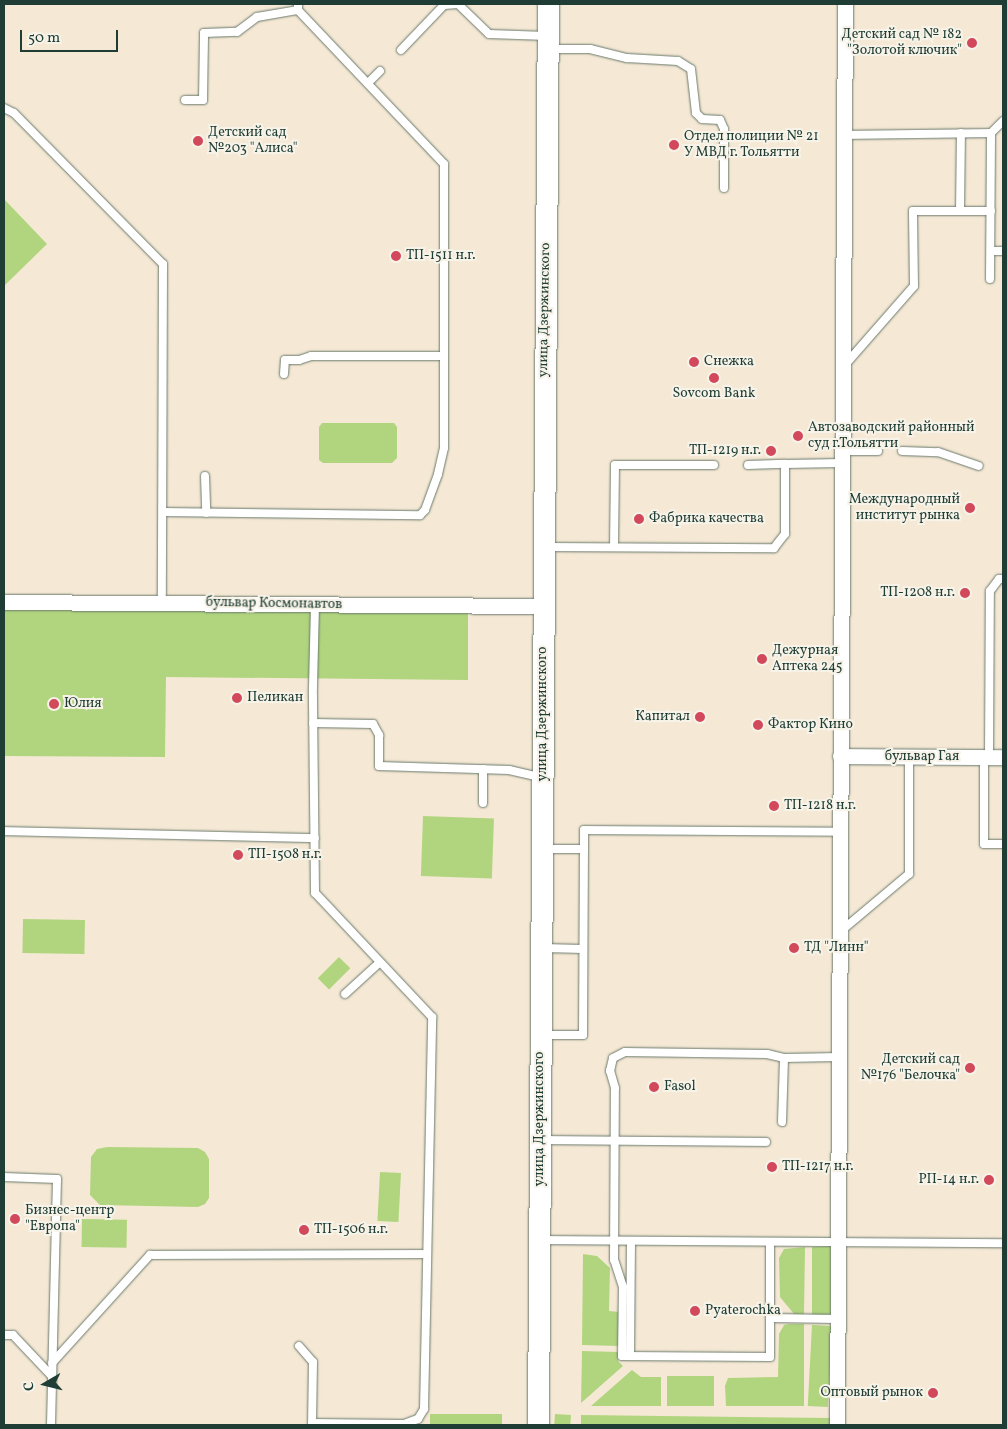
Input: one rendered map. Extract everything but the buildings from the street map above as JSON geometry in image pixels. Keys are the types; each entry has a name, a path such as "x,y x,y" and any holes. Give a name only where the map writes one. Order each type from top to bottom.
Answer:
{"main road":[{"name":"улица Дзержинского","path":"538,1425 548,4"}],"street":[{"path":"837,1425 845,4"},
{"name":"бульвар Космонавтов","path":"4,602 543,606"},
{"name":"бульвар Гая","path":"840,756 992,757"}],"lane":[{"path":"401,50 444,5 458,4 489,34 590,49 627,58 678,61 691,69 696,113 702,120 720,120 724,129 724,188"},
{"path":"163,512 420,515 425,510 436,482 444,448 444,164 298,7 257,17 237,32 204,32 203,100 186,100"},
{"path":"368,83 380,71"},
{"path":"4,108 14,113 163,264 162,602"},
{"path":"990,279 992,133 1003,121"},
{"path":"960,211 961,133"},
{"path":"844,135 992,133"},
{"path":"843,367 914,286 913,211 991,211"},
{"path":"991,251 1003,250"},
{"path":"284,374 285,360 299,360 311,356 444,356"},
{"path":"748,465 785,464 878,451"},
{"path":"902,451 938,452 979,466"},
{"path":"543,547 774,548 785,534 785,464"},
{"path":"614,547 615,465 714,465"},
{"path":"205,476 206,513"},
{"path":"1003,579 999,579 990,591 992,757 984,844 1003,844"},
{"path":"299,1346 313,1362 312,1424 404,1424 418,1419 424,1409 432,1017 315,893 313,724 315,605"},
{"path":"313,724 373,724 379,735 379,766 509,770 542,778"},
{"path":"839,932 909,874 909,756"},
{"path":"483,769 483,803"},
{"path":"541,1035 583,1035 584,830 840,832"},
{"path":"4,831 315,838"},
{"path":"542,848 584,849"},
{"path":"542,948 584,949"},
{"path":"345,994 380,962"},
{"path":"770,1243 770,1357 622,1356 622,1287 614,1260 615,1088 610,1071 613,1058 625,1052 767,1054 784,1058 839,1057"},
{"path":"782,1122 784,1058"},
{"path":"540,1140 766,1142"},
{"path":"4,1177 57,1179 51,1425"},
{"path":"539,1240 838,1244 1003,1243"},
{"path":"630,1356 631,1241"},
{"path":"52,1364 150,1255 426,1254"},
{"path":"770,1318 838,1319"},
{"path":"4,1334 13,1334 51,1375"}],"green space":[{"path":"4,199 47,244 4,286"},
{"path":"322,423 394,423 397,427 397,458 392,463 323,463 319,460 319,427"},
{"path":"4,609 468,613 468,680 166,677 165,757 4,756"},
{"path":"423,816 494,818 492,878 421,876"},
{"path":"23,919 85,920 84,954 22,953"},
{"path":"339,957 350,968 329,990 318,978"},
{"path":"107,1147 198,1148 205,1152 209,1159 209,1198 205,1204 198,1207 100,1205 90,1195 91,1157 97,1149"},
{"path":"380,1172 401,1173 398,1222 377,1221"},
{"path":"82,1219 127,1220 127,1248 82,1247"},
{"path":"805,1247 804,1315 794,1314 780,1297 779,1258 784,1249"},
{"path":"812,1247 832,1247 832,1314 812,1316"},
{"path":"583,1254 597,1256 610,1268 609,1311 619,1312 619,1346 582,1345"},
{"path":"804,1324 804,1406 726,1406 725,1386 728,1378 778,1377 779,1334 784,1325"},
{"path":"812,1325 832,1326 828,1407 808,1406"},
{"path":"582,1351 619,1352 618,1361 623,1366 581,1403"},
{"path":"632,1370 641,1377 661,1377 661,1406 591,1406"},
{"path":"667,1376 714,1376 714,1406 667,1406"},
{"path":"430,1414 502,1414 502,1425 430,1425"},
{"path":"555,1414 571,1415 570,1425 554,1425"},
{"path":"581,1415 833,1418 829,1425 581,1425"}],"place":[{"name":"Детский сад № 182 \"Золотой ключик\"","path":"972,43"},
{"name":"Детский сад №203 \"Алиса\"","path":"198,141"},
{"name":"Отдел полиции № 21 У МВД г. Тольятти","path":"674,145"},
{"name":"ТП-1511 н.г.","path":"396,256"},
{"name":"Снежка","path":"694,362"},
{"name":"Sovcom Bank","path":"714,378"},
{"name":"Автозаводский районный суд г.Тольятти","path":"798,436"},
{"name":"ТП-1219 н.г.","path":"771,451"},
{"name":"Международный институт рынка","path":"970,508"},
{"name":"Фабрика качества","path":"639,519"},
{"name":"ТП-1208 н.г.","path":"965,593"},
{"name":"Дежурная Аптека 245","path":"762,659"},
{"name":"Пеликан","path":"237,698"},
{"name":"Юлия","path":"54,704"},
{"name":"Капитал","path":"700,717"},
{"name":"Фактор Кино","path":"758,725"},
{"name":"ТП-1218 н.г.","path":"774,806"},
{"name":"ТП-1508 н.г.","path":"238,855"},
{"name":"ТД \"Линн\"","path":"794,948"},
{"name":"Детский сад №176 \"Белочка\"","path":"970,1068"},
{"name":"Fasol","path":"654,1087"},
{"name":"ТП-1217 н.г.","path":"772,1167"},
{"name":"РП-14 н.г.","path":"989,1180"},
{"name":"Бизнес-центр \"Европа\"","path":"15,1219"},
{"name":"ТП-1506 н.г.","path":"304,1230"},
{"name":"Pyaterochka","path":"695,1311"},
{"name":"Оптовый рынок","path":"933,1393"}]}
